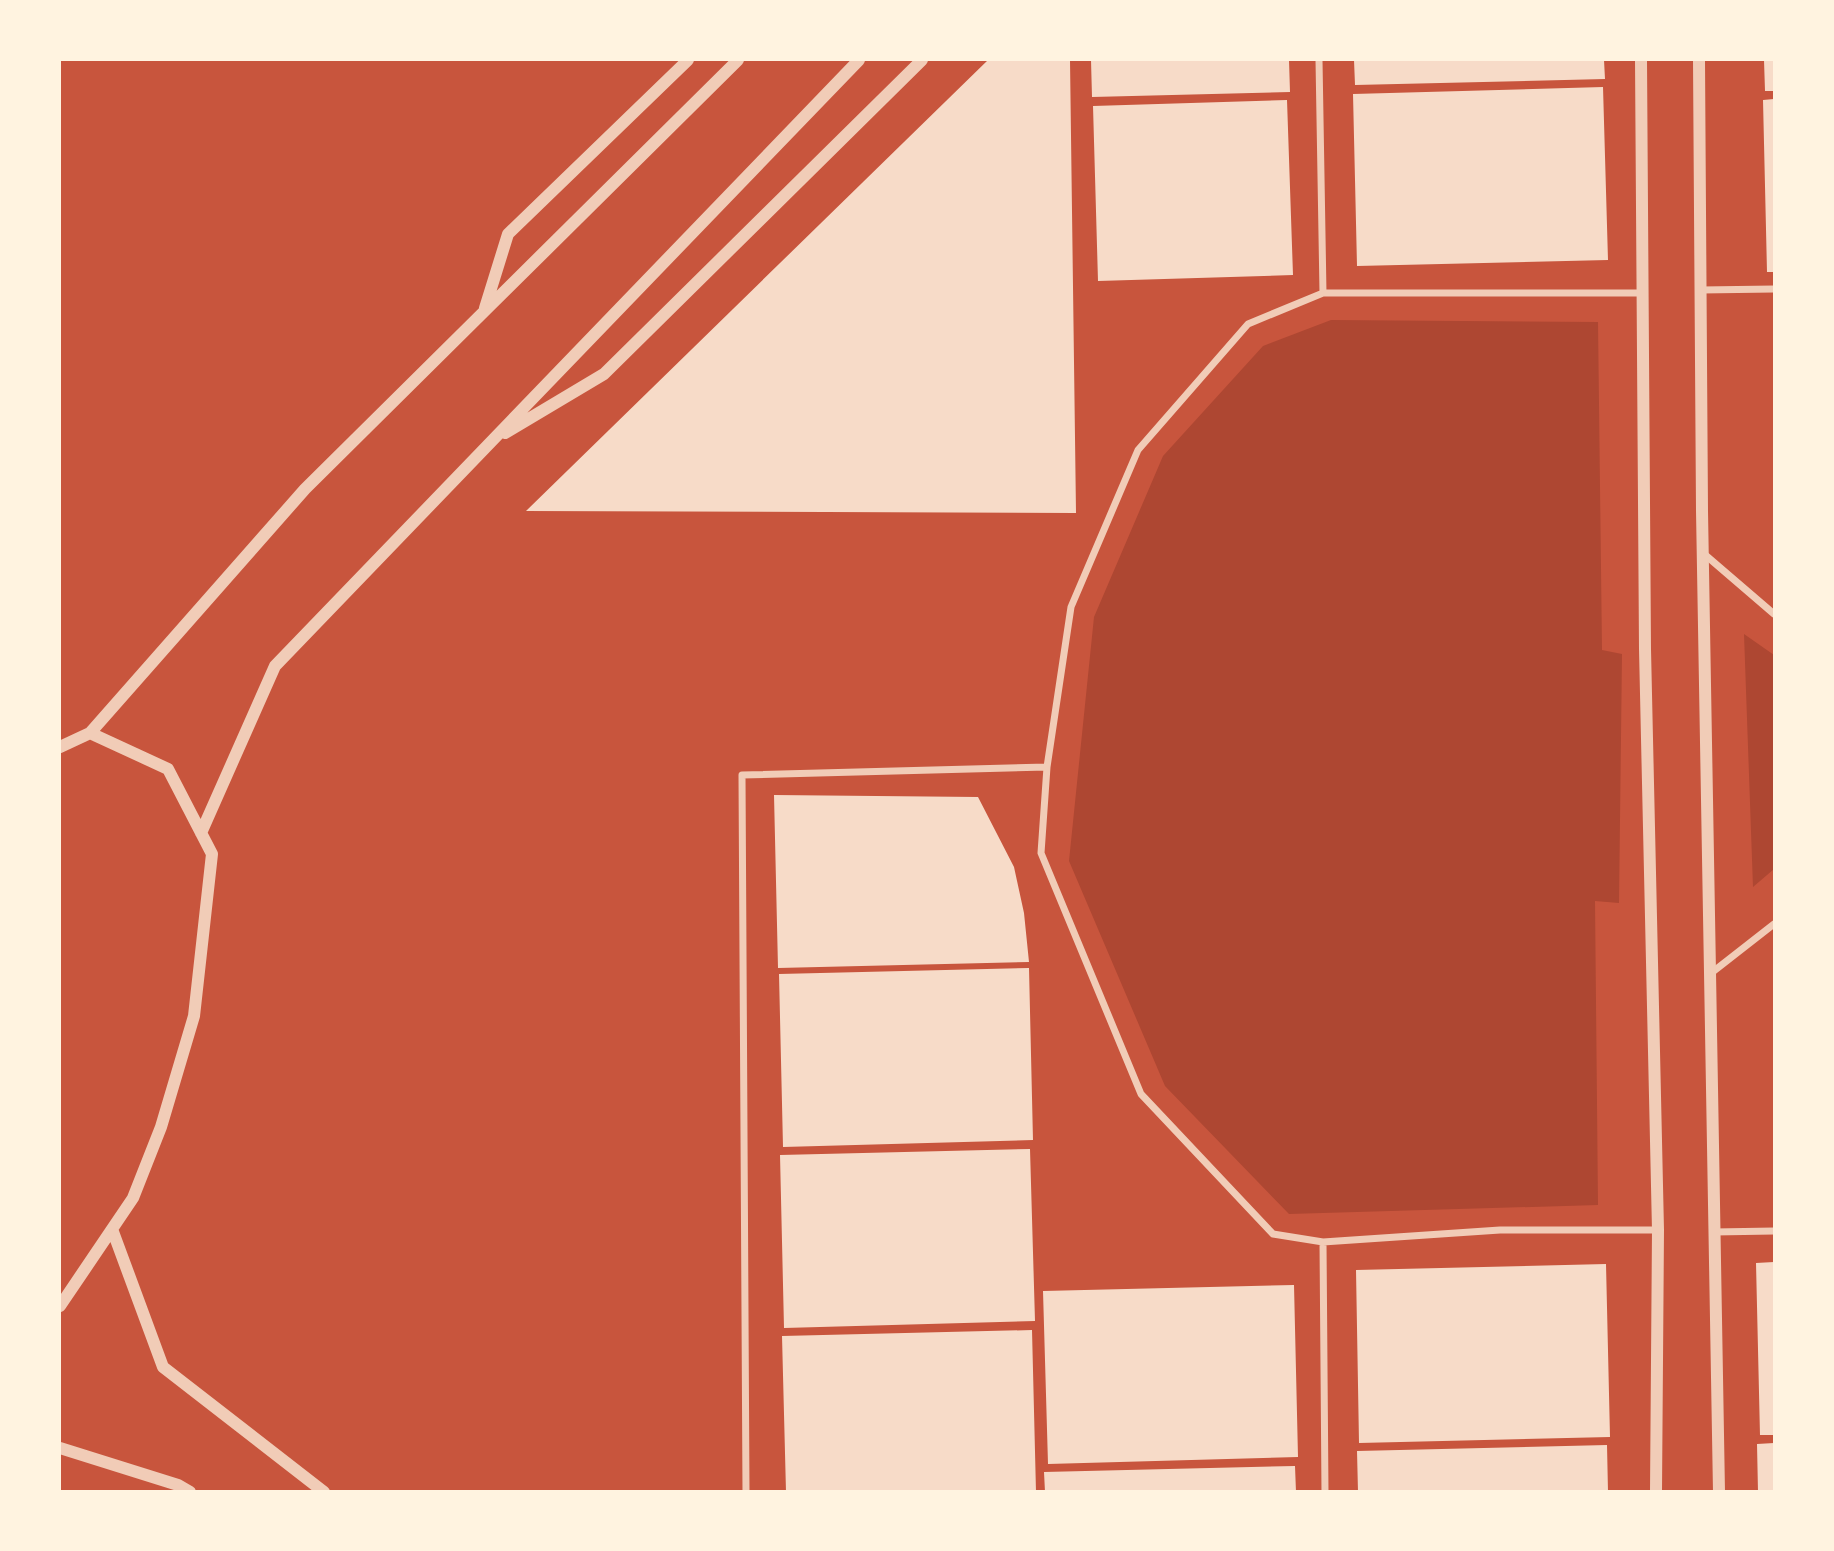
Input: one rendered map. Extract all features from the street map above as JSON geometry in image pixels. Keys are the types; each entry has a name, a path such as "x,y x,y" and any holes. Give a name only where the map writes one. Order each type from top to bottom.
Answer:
{"street":[{"path":"484,311 508,234 688,60"},
{"path":"60,747 90,733 305,489 738,60"},
{"path":"201,833 275,666 859,60"},
{"path":"490,442 604,374 922,60"},
{"path":"1319,60 1323,293"},
{"path":"1642,60 1645,649 1658,1230 1656,1492"},
{"path":"1699,60 1702,553 1719,1492"},
{"path":"1701,290 1774,289"},
{"path":"1644,293 1323,293 1248,324 1138,450 1071,607 1047,767 1041,853 1141,1094 1273,1234 1323,1241 1500,1230 1658,1230"},
{"path":"1702,553 1774,614"},
{"path":"60,1306 133,1198 161,1127 194,1016 212,854 168,769 90,733"},
{"path":"746,1492 742,775 1047,767"},
{"path":"1710,975 1774,925"},
{"path":"112,1228 163,1367 324,1492"},
{"path":"1714,1232 1774,1231"},
{"path":"1323,1241 1325,1492"},
{"path":"60,1448 178,1485 190,1492"}],"shaded area":[{"path":"1331,320 1598,322 1602,650 1622,654 1619,903 1595,901 1598,1205 1289,1214 1165,1086 1069,861 1094,617 1163,456 1263,346"},
{"path":"1744,634 1774,655 1774,869 1753,887"}],"building":[{"path":"988,60 1070,60 1076,513 526,511"},
{"path":"1091,60 1289,60 1290,92 1092,97"},
{"path":"1354,60 1604,60 1605,79 1355,85"},
{"path":"1764,60 1774,60 1774,91 1765,91"},
{"path":"1603,87 1608,260 1357,266 1353,94"},
{"path":"1774,99 1774,272 1767,272 1763,100"},
{"path":"1287,100 1293,275 1098,281 1093,106"},
{"path":"774,795 978,797 1014,867 1024,913 1029,962 778,968"},
{"path":"1029,968 1033,1140 783,1147 779,974"},
{"path":"1030,1149 1035,1321 784,1328 780,1155"},
{"path":"1774,1262 1774,1435 1760,1435 1756,1263"},
{"path":"1606,1264 1610,1437 1359,1443 1356,1270"},
{"path":"1294,1285 1298,1457 1048,1464 1043,1291"},
{"path":"1032,1330 1036,1492 786,1492 782,1336"},
{"path":"1774,1443 1774,1492 1758,1492 1757,1444"},
{"path":"1607,1445 1608,1492 1358,1492 1357,1451"},
{"path":"1295,1466 1296,1492 1045,1492 1044,1472"}]}
